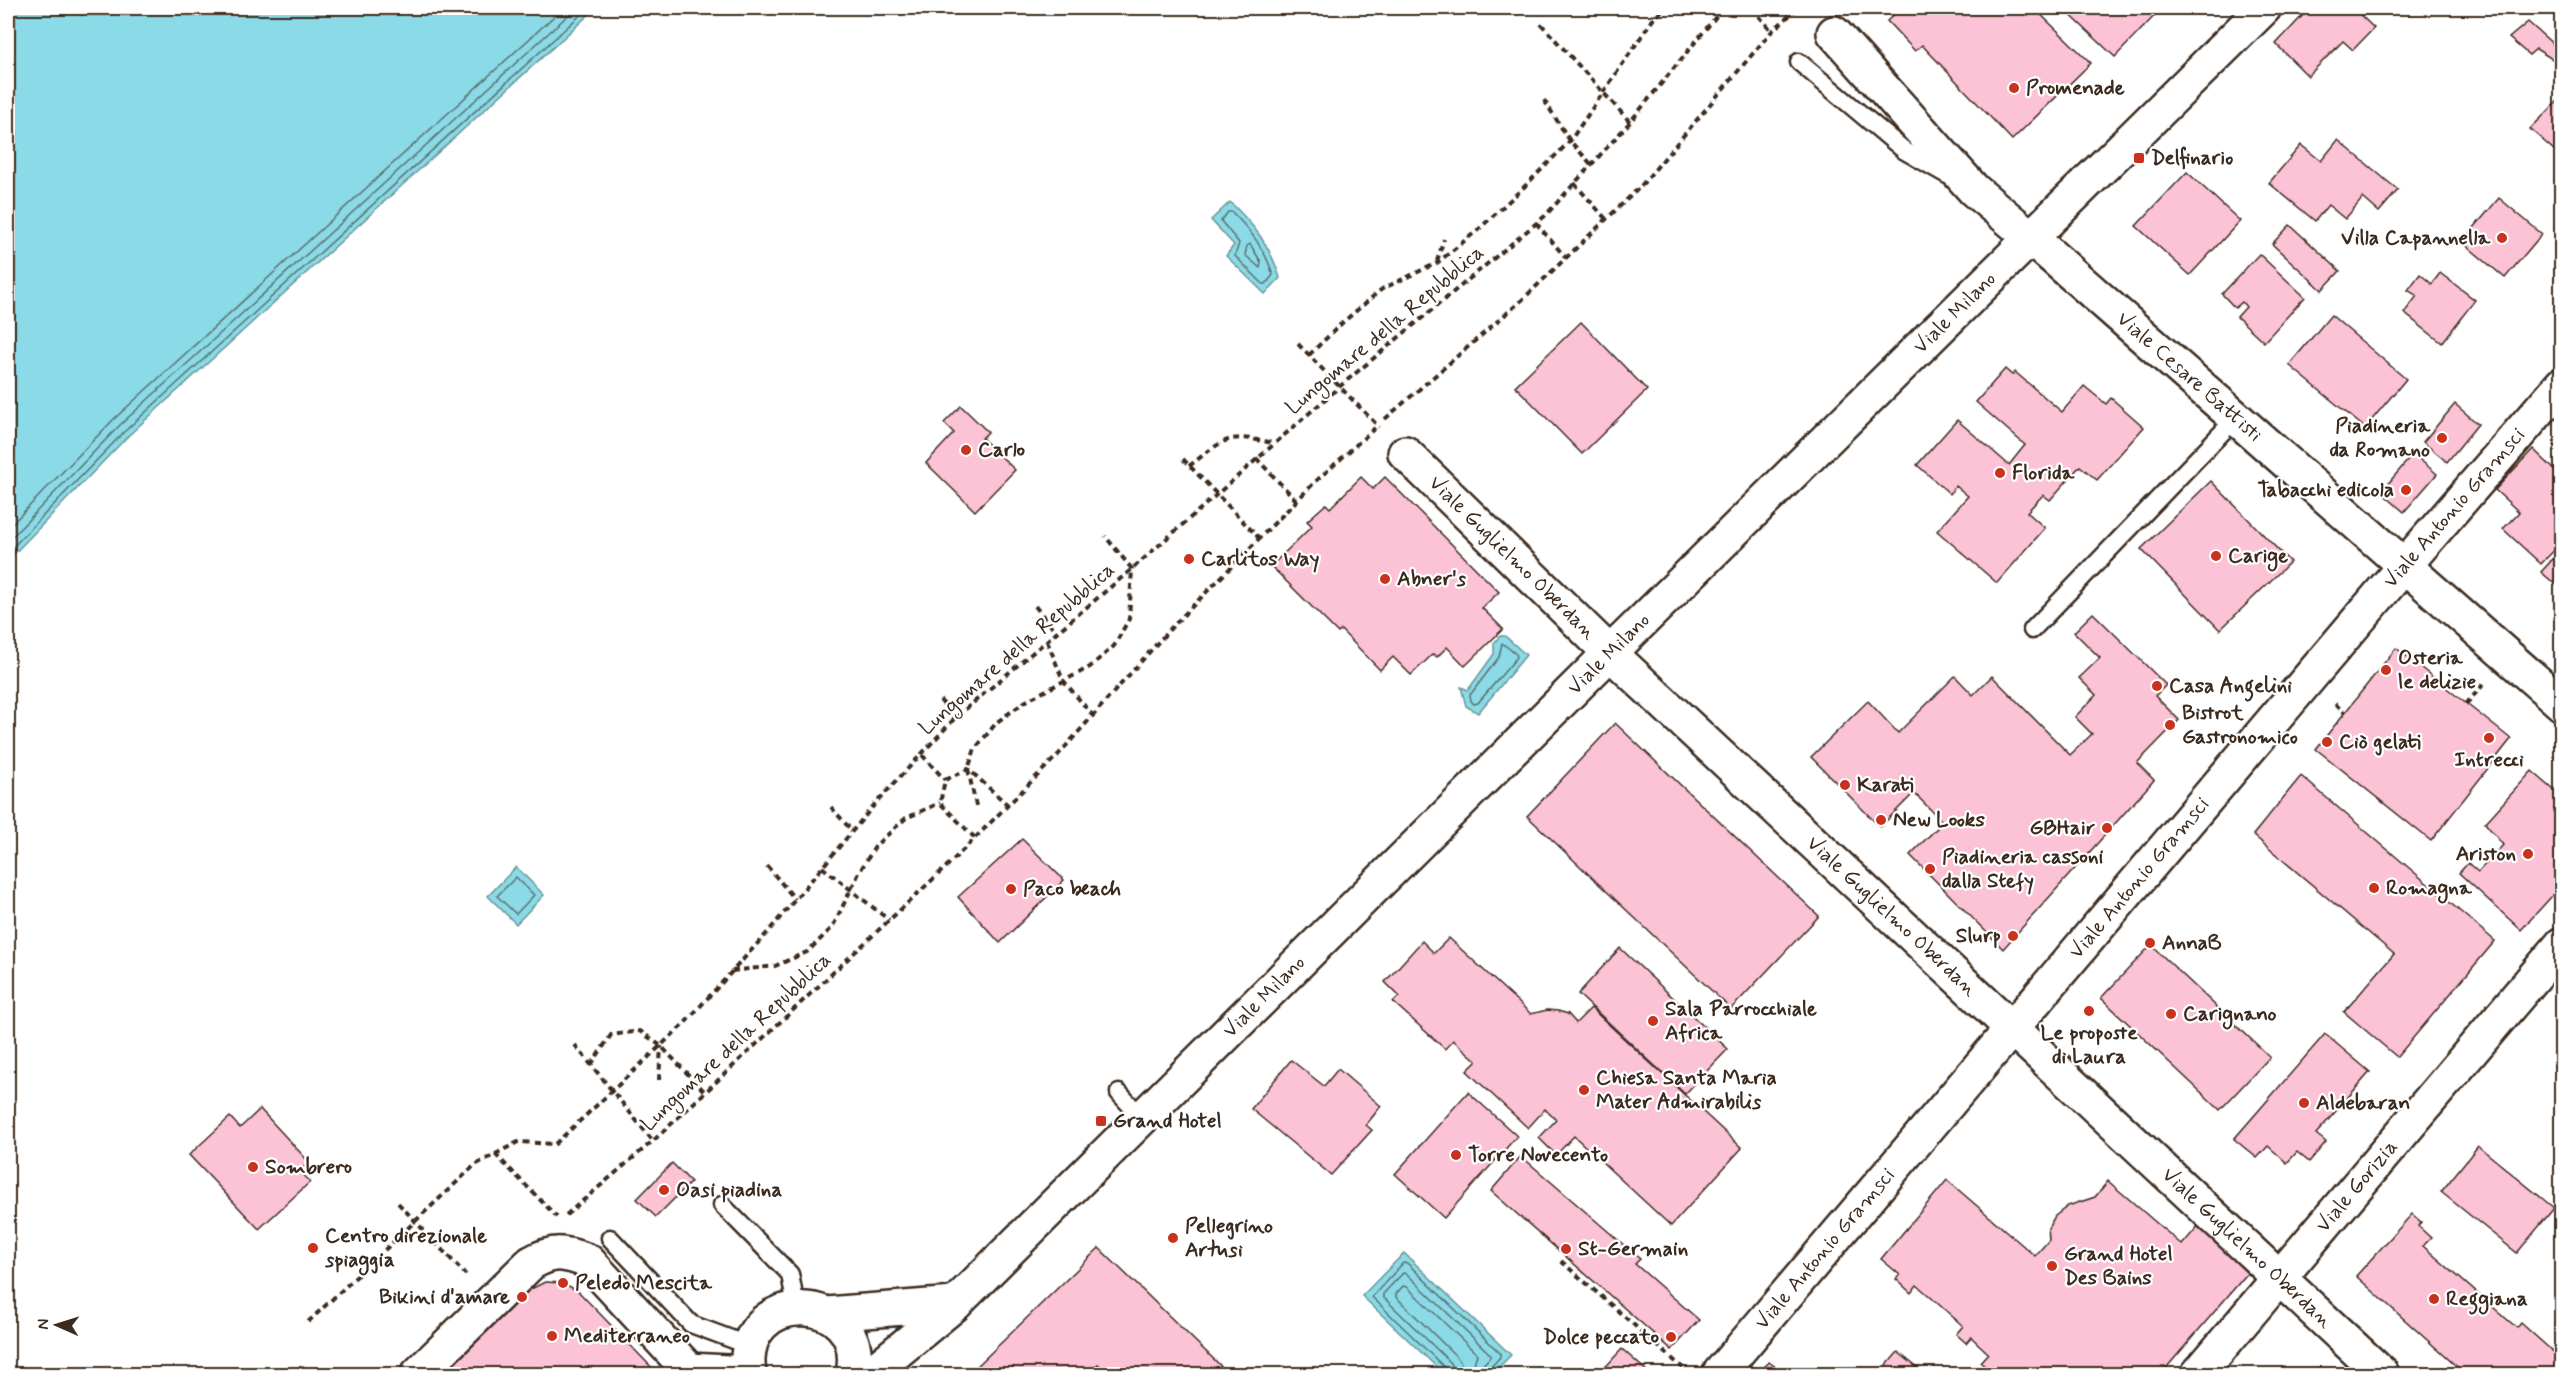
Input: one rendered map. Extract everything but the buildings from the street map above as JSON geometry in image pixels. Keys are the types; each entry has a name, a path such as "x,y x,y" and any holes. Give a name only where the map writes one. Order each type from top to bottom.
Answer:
{"street":[{"name":"Viale Milano","path":"870,1374 955,1304 2030,237 2264,8"},
{"name":"Viale Cesare Battisti","path":"1834,33 1974,190 2562,704"},
{"name":"Viale Antonio Gramsci","path":"1719,1374 2404,566 2562,384"},
{"name":"Viale Guglielmo Oberdan","path":"1405,453 1610,653 2382,1374"},
{"name":"Viale Gorizia","path":"2198,1374 2562,944"},
{"path":"418,1374 531,1263 548,1253 566,1253 588,1261 689,1370 749,1364 756,1332 780,1311 955,1304"},
{"path":"811,1311 841,1324 850,1338 855,1355 853,1374"}],"lane":[{"path":"1799,62 1905,151 1974,190"},
{"path":"2032,630 2236,418"},
{"path":"1119,1093 1142,1118"},
{"path":"722,1206 790,1274 811,1311"},
{"path":"610,1238 691,1324 749,1364"}],"path":[{"path":"1309,356 1342,323 1383,289 1437,263 1478,230 1570,141 1654,18 1665,8"},
{"name":"Lungomare della Repubblica","path":"308,1322 475,1165 518,1142 555,1144 661,1046 732,971 852,831 955,718 1132,568 1339,387 1536,224 1630,122 1724,8"},
{"path":"1752,8 1772,31"},
{"name":"Lungomare della Repubblica","path":"581,1205 653,1141 975,838 1093,716 1168,630 1297,501 1377,426 1522,300 1640,187 1772,31 1798,8"},
{"path":"1541,24 1630,122"},
{"path":"1544,100 1570,141 1591,164"},
{"path":"1574,183 1606,219"},
{"path":"1536,224 1566,258"},
{"path":"1437,263 1444,239"},
{"path":"1298,344 1377,426"},
{"path":"1189,466 1221,441 1243,437 1274,443"},
{"path":"1256,458 1297,501"},
{"path":"1183,459 1259,538"},
{"path":"976,806 968,769 975,749 997,722 1026,701 1090,667 1114,646 1129,619 1132,568 1105,536"},
{"path":"1035,606 1056,633"},
{"path":"1047,641 1063,680 1093,716"},
{"path":"940,700 955,718"},
{"path":"922,754 945,780"},
{"path":"945,780 968,769"},
{"path":"968,769 1008,805"},
{"path":"940,803 945,780"},
{"path":"940,803 975,838"},
{"path":"732,971 775,966 807,952 832,928 860,871 876,845 906,818 940,803"},
{"path":"831,807 852,831"},
{"path":"767,866 795,899"},
{"path":"822,867 889,920"},
{"path":"591,1065 611,1035 640,1031 661,1046 705,1092"},
{"path":"575,1045 653,1141"},
{"path":"659,1080 661,1046"},
{"path":"495,1154 560,1220"},
{"path":"398,1203 491,1302"},
{"path":"1561,1261 1690,1374"}],"water":[{"path":"8,8 596,8 129,435 8,560"},
{"path":"1230,202 1260,236 1276,266 1280,278 1265,294 1226,256 1234,245 1211,220"},
{"path":"1500,636 1505,636 1526,655 1478,713 1466,706 1461,687 1468,690 1494,654 1494,643"},
{"path":"516,867 544,895 516,924 488,896"},
{"path":"1404,1253 1511,1355 1492,1374 1444,1374 1362,1296"}],"place":[{"name":"Promenade","path":"2014,88"},
{"name":"Delfinario","path":"2139,158"},
{"name":"Villa Capannella","path":"2502,238"},
{"name":"Piadineria da Romano","path":"2442,438"},
{"name":"Carlo","path":"966,450"},
{"name":"Florida","path":"2000,473"},
{"name":"Tabacchi edicola","path":"2406,490"},
{"name":"Carige","path":"2216,556"},
{"name":"Carlitos Way","path":"1189,559"},
{"name":"Abner's","path":"1385,579"},
{"name":"Osteria le delizie","path":"2386,670"},
{"name":"Casa Angelini","path":"2157,686"},
{"name":"Bistrot Gastronomico","path":"2170,725"},
{"name":"Intrecci","path":"2489,738"},
{"name":"Ciò gelati","path":"2327,742"},
{"name":"Karati","path":"1845,785"},
{"name":"New Looks","path":"1881,820"},
{"name":"GBHair","path":"2107,828"},
{"name":"Ariston","path":"2528,854"},
{"name":"Piadineria cassoni dalla Stefy","path":"1930,869"},
{"name":"Romagna","path":"2374,888"},
{"name":"Paco beach","path":"1011,889"},
{"name":"Slurp","path":"2013,936"},
{"name":"AnnaB","path":"2150,943"},
{"name":"Le proposte di Laura","path":"2089,1011"},
{"name":"Carignano","path":"2171,1014"},
{"name":"Sala Parrocchiale Africa","path":"1653,1021"},
{"name":"Chiesa Santa Maria Mater Admirabilis","path":"1584,1090"},
{"name":"Aldebaran","path":"2304,1103"},
{"name":"Grand Hotel","path":"1101,1121"},
{"name":"Torre Novecento","path":"1456,1155"},
{"name":"Sombrero","path":"253,1167"},
{"name":"Oasi piadina","path":"664,1190"},
{"name":"Pellegrino Artusi","path":"1173,1238"},
{"name":"Centro direzionale spiaggia","path":"313,1248"},
{"name":"St-Germain","path":"1566,1249"},
{"name":"Grand Hotel Des Bains","path":"2052,1266"},
{"name":"Peledo Mescita","path":"563,1283"},
{"name":"Bikini d'amare","path":"522,1297"},
{"name":"Reggiana","path":"2434,1299"},
{"name":"Mediterraneo","path":"552,1336"},
{"name":"Dolce peccato","path":"1671,1337"}]}
